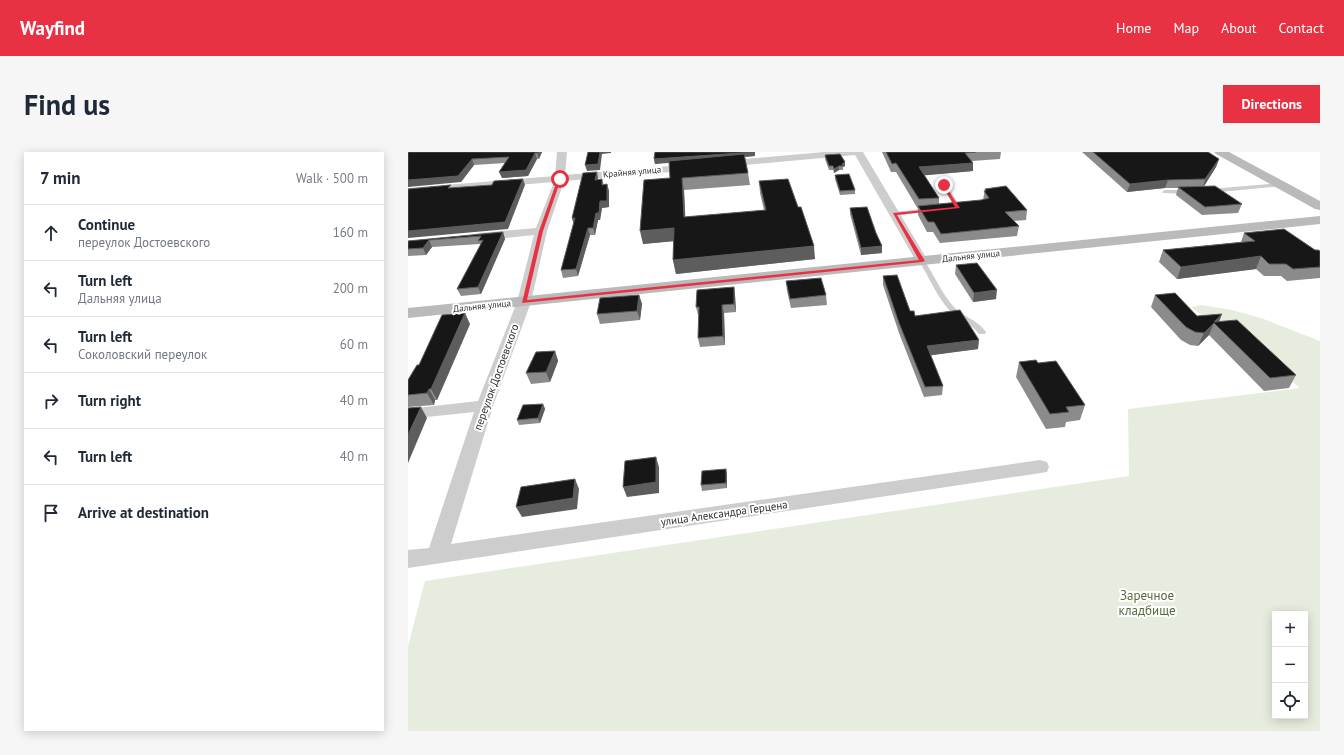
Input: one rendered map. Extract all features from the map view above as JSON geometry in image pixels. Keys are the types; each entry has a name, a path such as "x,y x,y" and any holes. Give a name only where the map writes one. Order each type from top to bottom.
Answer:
{"main road":[{"path":"1220,152 1320,206"},
{"name":"Дальняя улица","path":"408,313 1320,220"}],"street":[{"name":"переулок Достоевского","path":"437,554 485,406 524,302 541,231 560,179 562,152"},
{"name":"Крайняя улица","path":"408,191 857,152"},
{"path":"857,152 922,261"},
{"path":"471,237 541,231"},
{"path":"408,414 485,406"},
{"name":"улица Александра Герцена","path":"408,559 1040,467"}],"lane":[{"path":"944,185 958,208"},
{"path":"1165,192 1281,185"},
{"path":"951,208 965,207"},
{"path":"894,214 937,210"},
{"path":"922,261 948,305 954,311 973,322 982,332"}],"green space":[{"name":"Заречное кладбище","path":"1201,305 1232,310 1261,318 1320,341 1320,731 408,731 408,646 425,581 1129,476 1128,409 1300,388 1223,325 1204,317 1191,307"}],"building":[{"path":"408,152 538,152 535,153 526,170 499,172 509,157 472,159 458,176 408,180"},
{"path":"588,152 600,152 598,164 585,165"},
{"path":"655,152 755,152 654,159"},
{"path":"886,152 976,152 965,153 973,163 919,167 939,198 919,199 896,163 892,164"},
{"path":"1093,152 1208,152 1219,159 1205,179 1168,180 1130,184"},
{"path":"744,154 748,173 682,178 684,217 766,210 759,181 788,179 798,207 801,207 814,246 673,260 674,228 640,231 644,180 670,178 669,161"},
{"path":"840,154 845,162 842,164 843,166 839,166 834,169 833,166 829,166 825,155"},
{"path":"597,172 595,180 602,179 602,185 607,184 607,201 600,201 599,213 596,213 593,228 588,228 576,269 561,270 575,218 572,218 583,173"},
{"path":"849,174 855,190 840,191 835,175"},
{"path":"523,179 505,222 408,231 408,189 451,185 448,188 492,185 494,181"},
{"path":"1006,186 1027,210 1005,212 1019,226 941,234 934,222 928,222 918,206 981,200 989,198 984,191 986,191 985,189"},
{"path":"1215,186 1242,204 1205,207 1178,187"},
{"path":"867,207 882,246 861,248 850,208"},
{"path":"1284,229 1315,250 1320,251 1320,267 1293,269 1286,264 1269,264 1261,256 1181,267 1163,250 1255,241 1244,233"},
{"path":"503,232 478,287 457,289 483,240 478,241 481,236 429,240 423,248 408,249 408,241"},
{"path":"977,263 997,290 974,293 956,265"},
{"path":"897,275 910,311 914,311 915,316 960,310 979,340 927,346 943,386 925,387 899,323 883,276"},
{"path":"821,278 826,295 790,299 786,281"},
{"path":"734,287 734,304 722,305 723,336 698,338 699,307 696,307 697,290"},
{"path":"1175,293 1197,316 1222,314 1214,322 1237,320 1296,375 1270,378 1214,323 1204,333 1195,332 1186,327 1155,295"},
{"path":"639,295 637,311 597,314 600,298"},
{"path":"465,313 431,389 429,389 427,393 408,395 408,380 417,365 419,365 442,315"},
{"path":"555,351 546,372 526,373 536,352"},
{"path":"1036,360 1038,363 1056,361 1085,405 1066,407 1069,412 1050,414 1019,362"},
{"path":"543,404 538,418 517,420 523,405"},
{"path":"421,407 408,435 408,408"},
{"path":"656,457 656,482 623,487 625,461"},
{"path":"726,469 726,483 701,485 702,471"},
{"path":"575,479 573,498 516,507 521,487"}],"route":[{"path":"560,179 541,231 524,302 922,261 894,214 958,208 944,185"}]}
